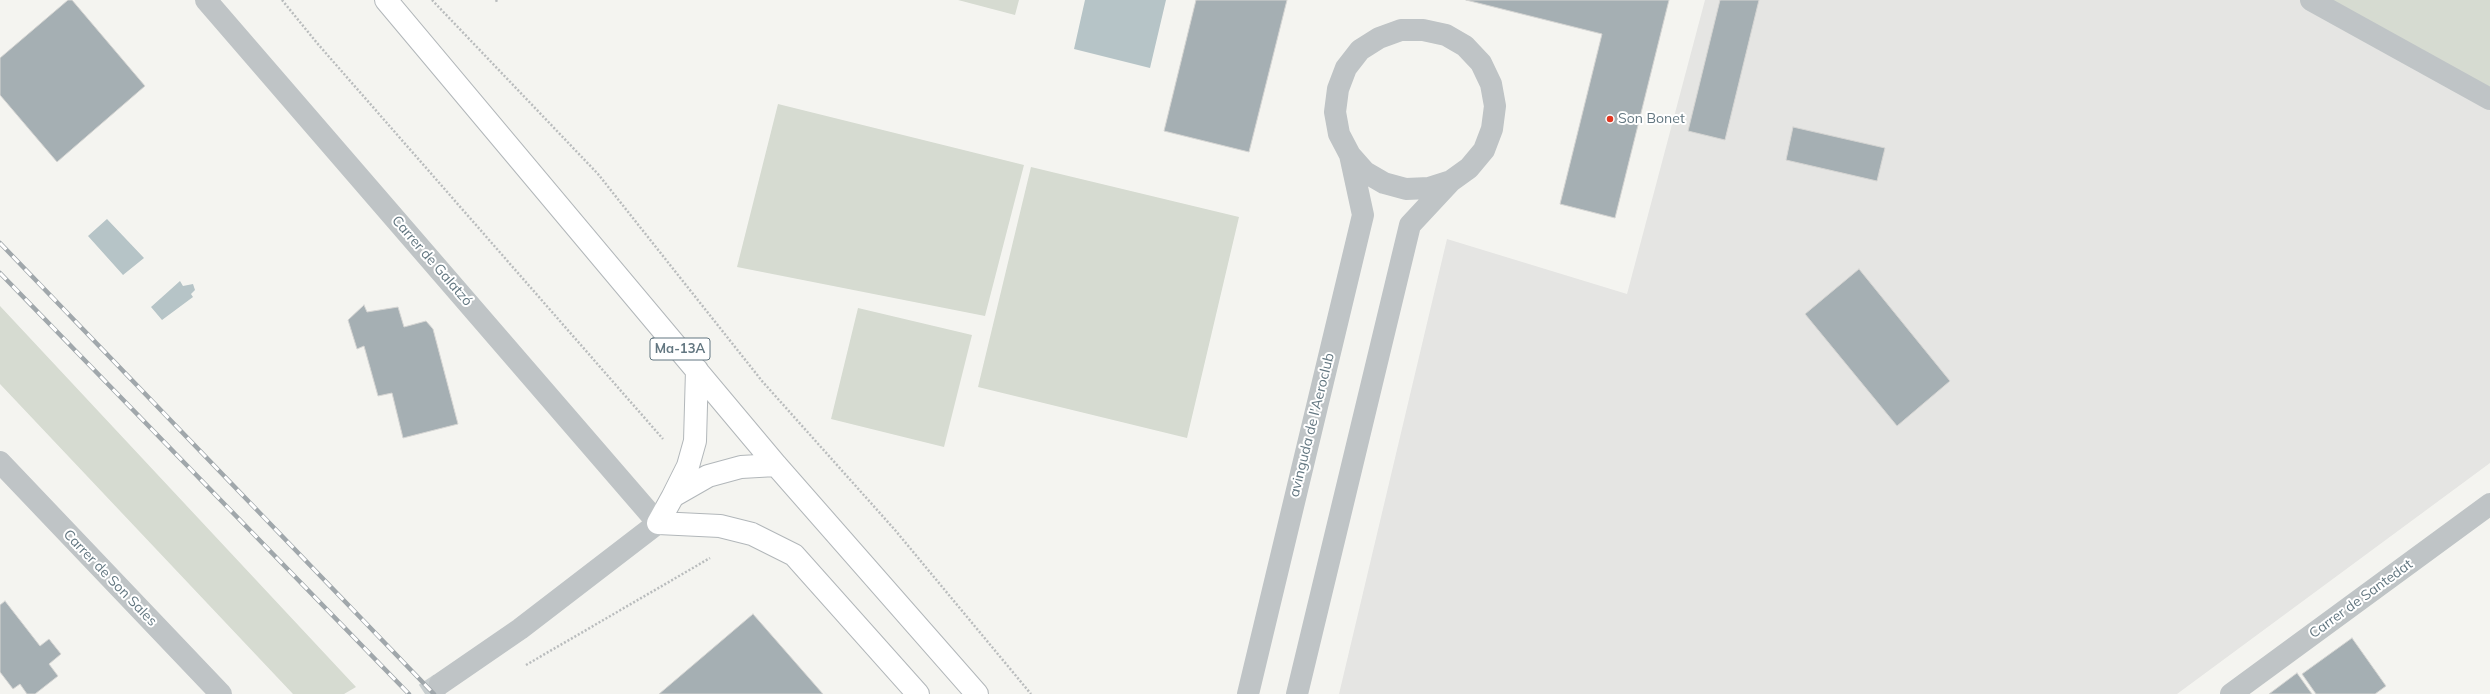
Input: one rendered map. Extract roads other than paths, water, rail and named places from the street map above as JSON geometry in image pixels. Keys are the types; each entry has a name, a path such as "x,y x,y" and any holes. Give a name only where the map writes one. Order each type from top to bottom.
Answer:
{"main road":[{"name":"Ma-13A","path":"386,0 698,370 776,465 977,694"},
{"path":"698,370 695,441 688,466 658,523 726,528 752,534 794,555 918,694"},
{"path":"676,490 708,476 741,467 776,465"}],"street":[{"name":"Carrer de Galatzó","path":"206,0 658,523"},
{"path":"2311,0 2490,99"},
{"name":"avinguda de l'Aeroclub","path":"1297,694 1410,225 1451,181 1469,168 1484,150 1492,129 1495,106 1491,84 1481,63 1465,46 1446,35 1423,30 1400,30 1379,38 1360,50 1346,68 1338,89 1335,112 1339,134 1350,155 1365,172 1378,179 1406,189 1429,188 1451,181"},
{"name":"avinguda de l'Aeroclub","path":"1248,694 1363,215 1350,155"},
{"name":"Carrer de Son Sales","path":"0,462 221,694"},
{"name":"Carrer de Santedat","path":"2232,694 2487,512"},
{"path":"440,684 520,629 658,523"}],"tunnel":[{"path":"425,694 440,684"}],"railway":[{"path":"0,243 434,694"},
{"path":"0,273 409,694"}],"place":[{"name":"Son Bonet","path":"1610,119"}]}
